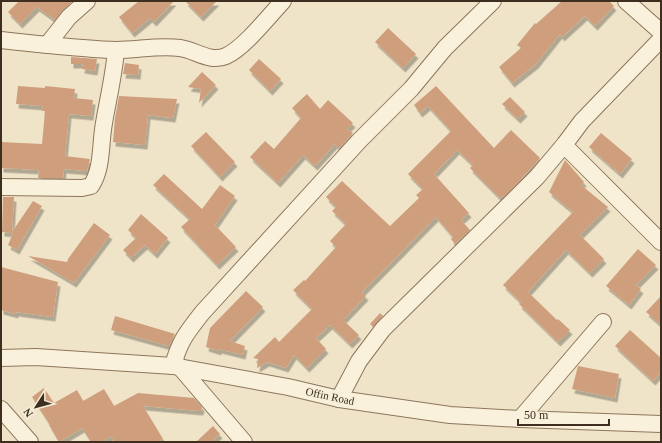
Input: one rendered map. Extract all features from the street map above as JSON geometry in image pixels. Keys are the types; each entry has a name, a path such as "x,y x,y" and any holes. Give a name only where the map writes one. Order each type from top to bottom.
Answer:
{"street":[{"path":"47,45 70,17 87,1"},
{"path":"1,40 116,50 163,47 180,48 192,51 204,57 225,57 237,50 283,1"},
{"path":"244,442 176,366 177,350 183,337 202,313 359,142 411,89 445,48 493,1"},
{"path":"626,1 661,32"},
{"path":"339,400 360,361 383,329 537,177 564,145 582,120 661,39"},
{"path":"1,187 82,188 91,186 96,178 102,142 103,124 111,87 116,50"},
{"path":"564,145 661,242"},
{"path":"520,419 603,322"},
{"name":"Offin Road","path":"1,358 36,357 176,366 288,387 339,400 450,415 661,424"},
{"path":"1,409 30,442"}],"building":[{"path":"19,1 73,1 55,20 37,7 20,24 8,12"},
{"path":"139,1 174,1 154,22 150,18 132,33 119,17"},
{"path":"185,1 217,1 201,17"},
{"path":"562,1 609,1 614,6 595,26 585,16 562,37 560,34 536,64 512,83 499,67 521,48 517,45 535,23 536,24"},
{"path":"388,28 416,54 403,68 375,42"},
{"path":"71,57 97,59 95,71 82,69 83,64 71,64"},
{"path":"259,59 281,79 270,91 249,70"},
{"path":"125,63 139,65 138,75 123,74"},
{"path":"202,72 216,85 199,103 201,89 188,87"},
{"path":"18,86 45,88 45,86 75,89 74,98 93,100 91,116 69,114 65,156 90,159 87,171 64,169 63,178 38,178 39,170 1,168 1,142 42,144 45,111 42,111 43,106 16,104"},
{"path":"436,86 494,148 511,130 540,158 506,195 500,198 470,168 473,165 457,150 434,174 469,213 461,220 470,230 455,244 451,239 453,237 436,217 362,292 366,296 343,320 359,335 350,344 330,325 316,338 326,349 307,368 294,355 286,368 267,362 257,368 258,359 253,358 275,337 279,342 312,309 293,290 304,280 305,281 336,247 330,241 346,224 332,211 336,207 326,197 342,181 390,226 419,198 416,195 423,189 408,174 451,131 428,106 420,113 414,105"},
{"path":"307,94 320,109 328,100 353,123 347,129 353,133 339,148 335,144 315,166 303,155 278,183 250,157 265,141 274,149 301,118 292,108"},
{"path":"119,96 177,99 173,118 148,115 145,145 113,142"},
{"path":"510,97 525,112 518,119 502,104"},
{"path":"206,132 235,162 220,177 191,146"},
{"path":"601,133 632,159 620,174 589,147"},
{"path":"565,160 584,182 581,185 608,207 580,235 604,259 590,273 566,250 528,292 557,320 558,319 570,330 558,342 519,304 521,302 503,285 573,212 549,192"},
{"path":"164,174 202,209 220,185 235,196 215,225 236,247 217,265 181,227 190,219 153,185"},
{"path":"3,197 14,197 12,232 33,201 42,206 17,250 8,245 13,233 2,232"},
{"path":"141,214 168,238 155,254 145,245 131,258 123,250 136,238 128,230"},
{"path":"94,223 110,235 74,283 28,256 67,262"},
{"path":"638,249 656,265 636,285 641,289 629,305 606,286"},
{"path":"1,267 58,282 53,317 16,312 16,314 1,310"},
{"path":"246,291 263,307 230,341 245,346 243,355 206,347 210,328"},
{"path":"661,296 661,325 646,312"},
{"path":"380,313 383,316 373,327 370,324"},
{"path":"115,316 175,334 169,346 111,330"},
{"path":"630,330 661,358 661,372 653,381 615,346"},
{"path":"578,366 619,374 615,398 572,389"},
{"path":"44,388 54,403 77,390 83,401 104,389 114,406 138,393 194,398 202,407 201,411 143,406 163,439 157,442 115,442 111,436 102,442 91,442 82,428 59,442 32,397"},
{"path":"213,426 220,434 211,442 196,442"}]}
